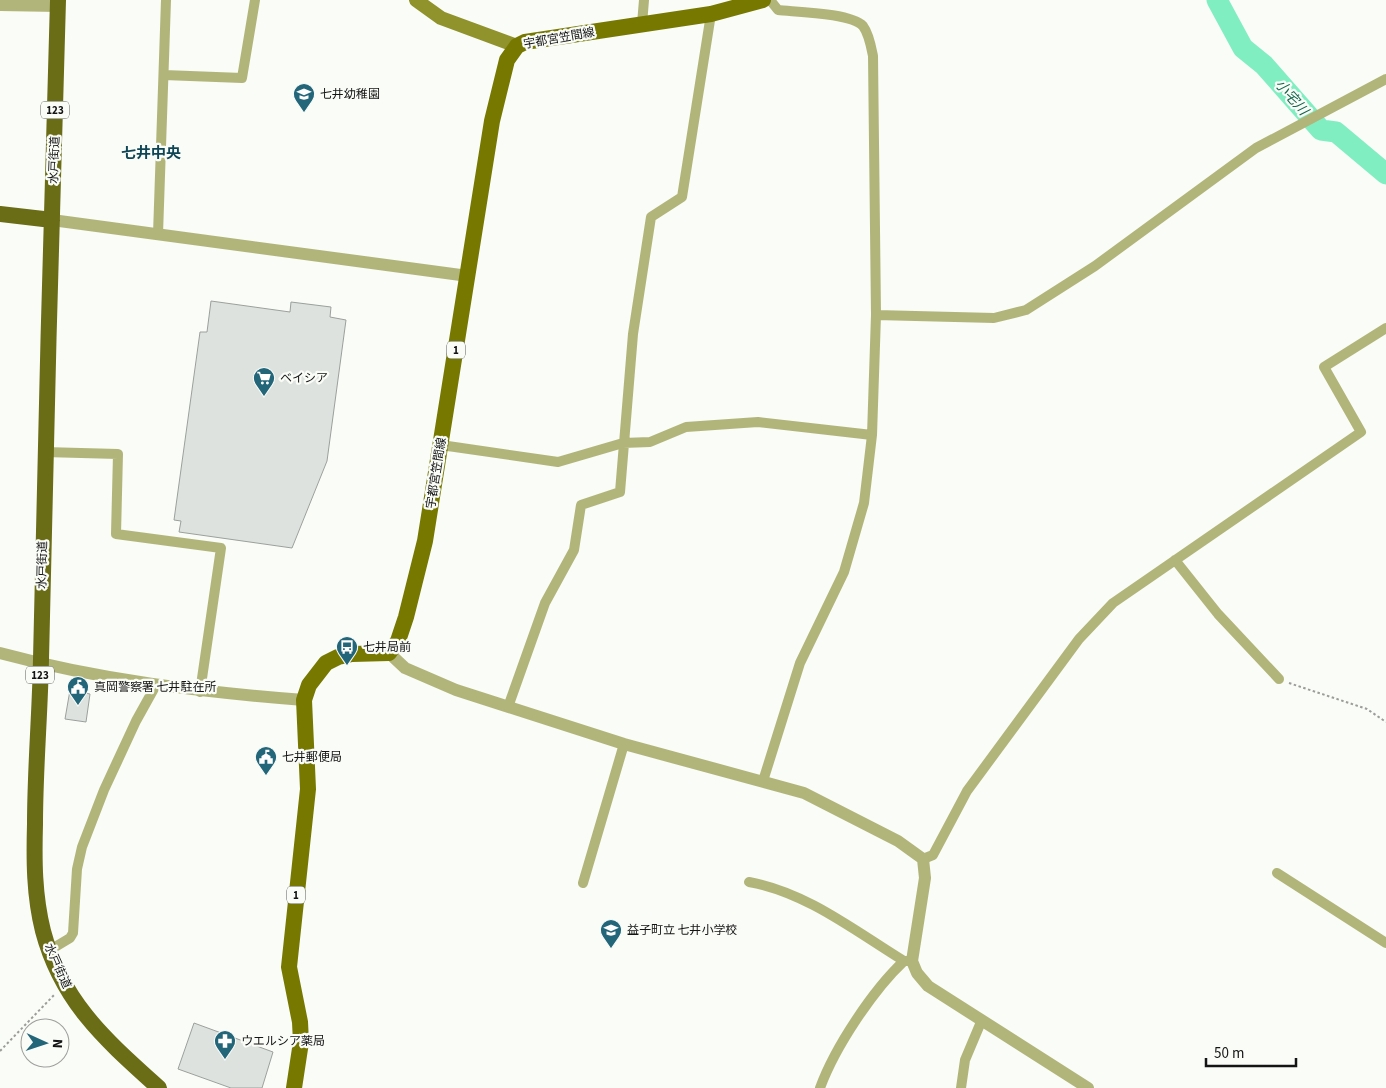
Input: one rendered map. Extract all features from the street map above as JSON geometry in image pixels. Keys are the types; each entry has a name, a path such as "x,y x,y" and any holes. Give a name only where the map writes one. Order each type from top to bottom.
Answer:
{"highway":[{"name":"水戸街道","path":"58,3 44,452 41,663 36,756 35,879 44,933 64,985 107,1042 159,1088"},
{"path":"0,214 52,220"}],"main road":[{"path":"416,0 440,18 517,46"},
{"name":"宇都宮笠間線","path":"389,653 398,641 406,617 425,541 492,121 506,60 517,46 537,40 712,14 763,0"},
{"name":"1","path":"294,1088 301,1042 300,1022 288,967 308,789 304,700 309,685 326,663 338,657 352,654 389,653"}],"street":[{"path":"158,234 166,0"},
{"path":"164,75 242,78 255,0"},
{"path":"642,24 644,0"},
{"path":"763,781 800,663 844,572 864,503 872,435 876,316 873,56 869,38 862,25 846,18 778,10 770,0"},
{"path":"0,2 58,3"},
{"path":"508,707 545,603 574,550 581,505 620,492 633,334 651,217 682,197 712,14"},
{"path":"876,316 994,318 1026,310 1095,266 1256,148 1386,79"},
{"path":"52,220 468,276"},
{"path":"922,859 933,855 968,791 1079,639 1113,603 1361,432 1324,367 1386,328"},
{"path":"441,445 558,462 623,443 650,442 686,427 758,422 872,435"},
{"path":"44,452 118,454 116,534 221,548 200,692"},
{"path":"1175,560 1218,614 1279,679"},
{"path":"0,653 41,663 200,692 304,700"},
{"path":"389,653 405,668 434,682 508,707 624,744 804,793 898,841 922,859 925,878 908,961 878,990 849,1032 820,1088"},
{"path":"50,950 70,938 73,933 77,868 82,847 104,790 136,721 156,685"},
{"path":"583,883 624,744"},
{"path":"1278,873 1386,943"},
{"path":"749,882 772,886 796,896 908,961 928,986 981,1022 1088,1088"},
{"path":"961,1088 965,1060 981,1022"}],"path":[{"path":"1279,679 1367,709 1386,722"},
{"path":"0,1051 64,985"}],"building":[{"name":"ベイシア","path":"211,301 290,312 291,302 331,307 330,317 346,320 327,461 292,548 179,532 181,521 174,520 200,332 207,332"},
{"name":"真岡警察署 七井駐在所","path":"70,690 90,694 86,722 65,719"},
{"name":"ウエルシア薬局","path":"194,1023 273,1052 262,1088 231,1088 178,1069"}],"waterway":[{"name":"小宅川","path":"1217,0 1243,48 1264,65 1321,130 1336,132 1386,174"}],"place":[{"name":"七井幼稚園","path":"304,113"},
{"name":"ベイシア","path":"264,397"},
{"name":"七井局前","path":"347,666"},
{"name":"真岡警察署 七井駐在所","path":"78,706"},
{"name":"七井郵便局","path":"266,776"},
{"name":"益子町立 七井小学校","path":"611,949"},
{"name":"ウエルシア薬局","path":"225,1060"}],"district":[{"name":"七井中央","path":"151,153"}]}
